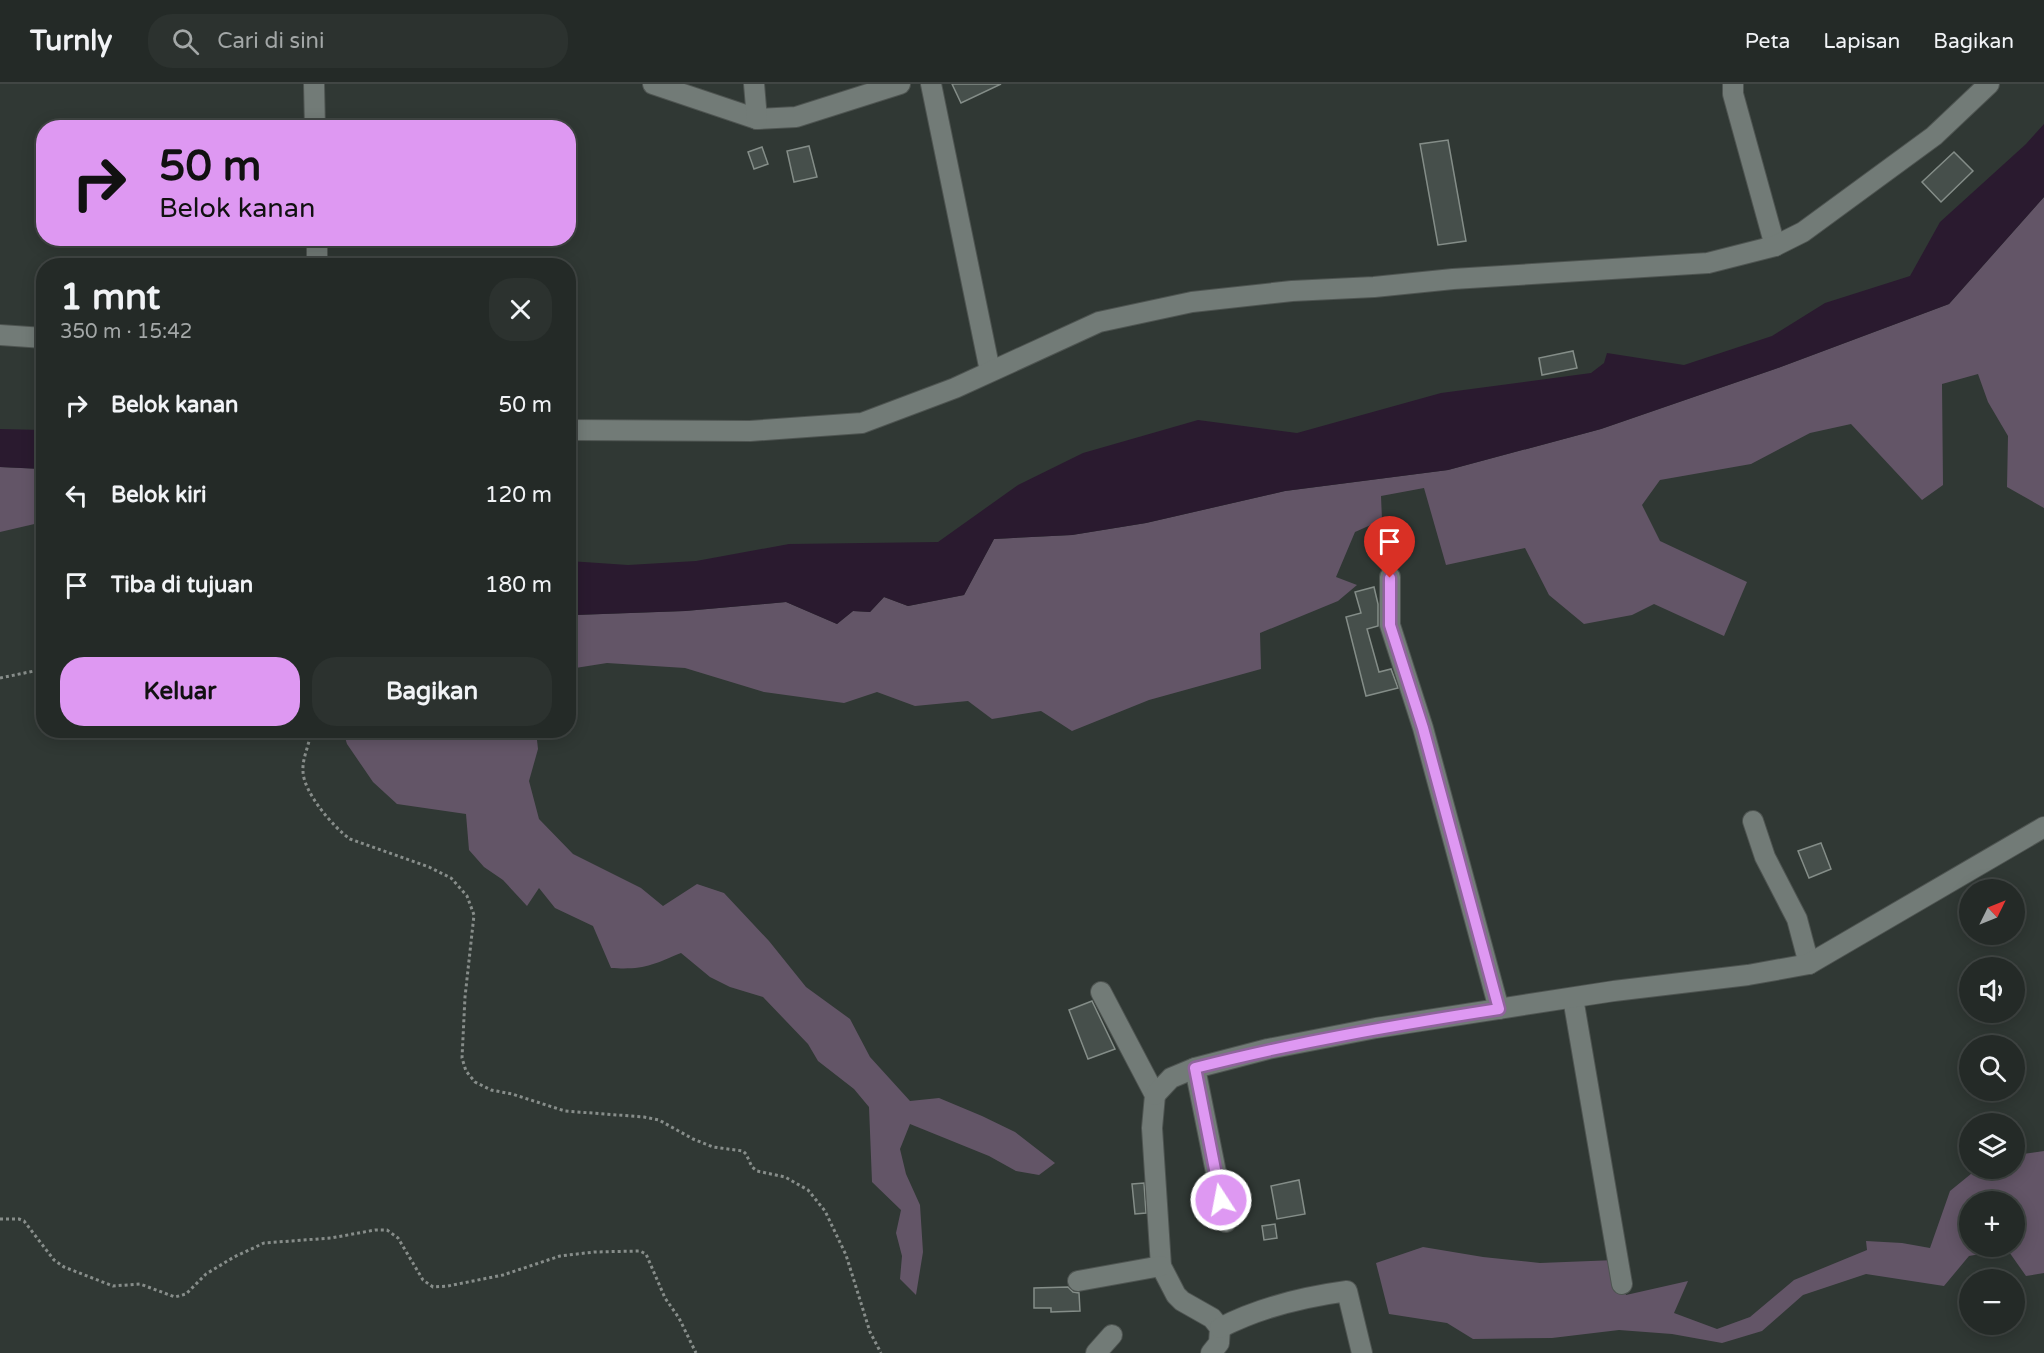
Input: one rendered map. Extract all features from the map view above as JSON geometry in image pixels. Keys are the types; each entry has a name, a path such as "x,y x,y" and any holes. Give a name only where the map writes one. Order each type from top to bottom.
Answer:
{"street":[{"path":"314,84 315,120"},
{"path":"652,84 735,113 757,118 796,117 900,84"},
{"path":"754,84 757,118"},
{"path":"931,84 990,371"},
{"path":"1733,84 1732,94 1775,246"},
{"path":"576,430 750,431 862,423 955,388 1099,322 1192,302 1292,291 1708,263 1775,246 1803,232 1934,136 1989,84"},
{"path":"0,335 36,337"},
{"path":"1390,578 1390,625 1423,728 1499,1009"},
{"path":"1753,821 1766,857 1797,919 1809,964"},
{"path":"1155,1095 1171,1078 1195,1068 1268,1050 1376,1028 1573,998 1748,975 1809,964 2044,827"},
{"path":"1101,992 1155,1095 1152,1128 1161,1266 1176,1295 1182,1301 1212,1318 1220,1328 1219,1343 1211,1353"},
{"path":"1573,998 1622,1284"},
{"path":"1195,1068 1226,1222"},
{"path":"1078,1281 1161,1266"},
{"path":"1220,1328 1245,1315 1297,1300 1347,1291 1362,1353"},
{"path":"1096,1353 1112,1335"}],"path":[{"path":"0,678 36,671"},
{"path":"309,738 302,770 305,782 340,833 350,839 429,867 451,878 467,896 474,915 465,997 462,1058 466,1071 475,1082 491,1090 512,1094 565,1111 659,1120 712,1147 742,1151 757,1171 785,1177 808,1190 825,1211 846,1255 870,1332 881,1353"},
{"path":"0,1219 24,1221 54,1260 64,1267 113,1286 140,1284 175,1297 186,1294 206,1274 234,1257 264,1243 332,1238 375,1230 387,1230 398,1238 423,1281 434,1287 503,1275 560,1256 594,1252 640,1251 646,1254 665,1298 679,1318 696,1353"}],"shaded area":[{"path":"2044,124 2044,197 1949,304 1775,369 1601,429 1448,470 1285,491 1146,523 1072,535 994,539 964,595 908,606 884,597 870,612 853,611 837,624 786,602 685,611 576,615 576,561 628,565 696,561 789,544 938,542 1018,485 1083,453 1198,420 1297,433 1441,393 1591,373 1604,363 1607,353 1684,365 1772,336 1825,303 1910,276 1940,222 2026,144"},
{"path":"2044,197 2044,508 2007,487 2008,436 1988,402 1978,374 1942,384 1943,485 1922,500 1851,424 1810,433 1751,464 1660,480 1642,505 1660,541 1747,582 1724,636 1654,604 1632,615 1584,624 1549,595 1525,548 1446,565 1424,488 1381,496 1382,520 1355,532 1336,577 1357,585 1338,601 1260,633 1261,669 1149,700 1072,731 1041,711 992,719 968,701 915,706 877,692 844,703 764,692 685,668 607,663 576,668 576,615 685,611 786,602 837,624 853,611 870,612 884,597 908,606 964,595 994,539 1072,535 1146,523 1285,491 1448,470 1601,429 1775,369 1949,304"},
{"path":"0,429 36,430 36,469 0,467"},
{"path":"0,467 36,469 36,524 0,532"},
{"path":"345,738 537,738 538,749 529,781 539,819 573,854 641,888 663,906 697,884 724,893 769,941 806,987 850,1019 870,1057 910,1101 939,1098 982,1116 1015,1132 1055,1163 1039,1175 1016,1171 989,1156 910,1124 900,1149 906,1174 920,1205 923,1252 916,1295 900,1279 902,1256 896,1233 901,1210 872,1182 869,1107 854,1089 818,1061 808,1044 763,997 730,987 710,977 681,953 648,966 611,968 593,926 555,908 539,888 527,906 503,880 484,867 469,850 466,814 397,804 373,782"},
{"path":"2044,1151 2044,1273 2026,1276 2025,1269 2021,1269 2013,1257 2025,1257 2025,1191 1959,1191 1959,1257 1968,1257 1944,1286 1866,1274 1803,1295 1762,1331 1722,1343 1672,1334 1619,1330 1552,1338 1473,1339 1447,1323 1389,1314 1376,1263 1423,1247 1540,1263 1616,1260 1626,1295 1688,1281 1674,1313 1717,1329 1750,1317 1794,1280 1867,1250 1866,1241 1902,1243 1930,1248 1950,1191 1965,1179 2025,1179 2025,1154"}],"building":[{"path":"952,84 1001,84 961,103"},
{"path":"1448,140 1466,241 1438,245 1420,144"},
{"path":"809,146 817,177 794,182 787,151"},
{"path":"762,147 768,164 754,169 748,152"},
{"path":"1954,152 1973,171 1941,202 1922,182"},
{"path":"1573,351 1577,368 1542,375 1539,358"},
{"path":"1374,587 1378,604 1378,626 1367,629 1379,672 1391,669 1398,688 1366,696 1346,617 1361,613 1355,592"},
{"path":"1821,843 1831,869 1809,878 1798,851"},
{"path":"1092,1001 1115,1049 1088,1059 1069,1010"},
{"path":"1299,1180 1305,1214 1277,1219 1271,1186"},
{"path":"1144,1183 1146,1213 1135,1214 1132,1184"},
{"path":"1275,1224 1277,1238 1264,1240 1262,1226"},
{"path":"1068,1287 1073,1292 1079,1293 1080,1311 1051,1312 1051,1308 1034,1308 1034,1288"}],"route":[{"path":"1221,1200 1195,1068 1268,1050 1376,1028 1499,1009 1423,728 1390,625 1390,578"}]}
